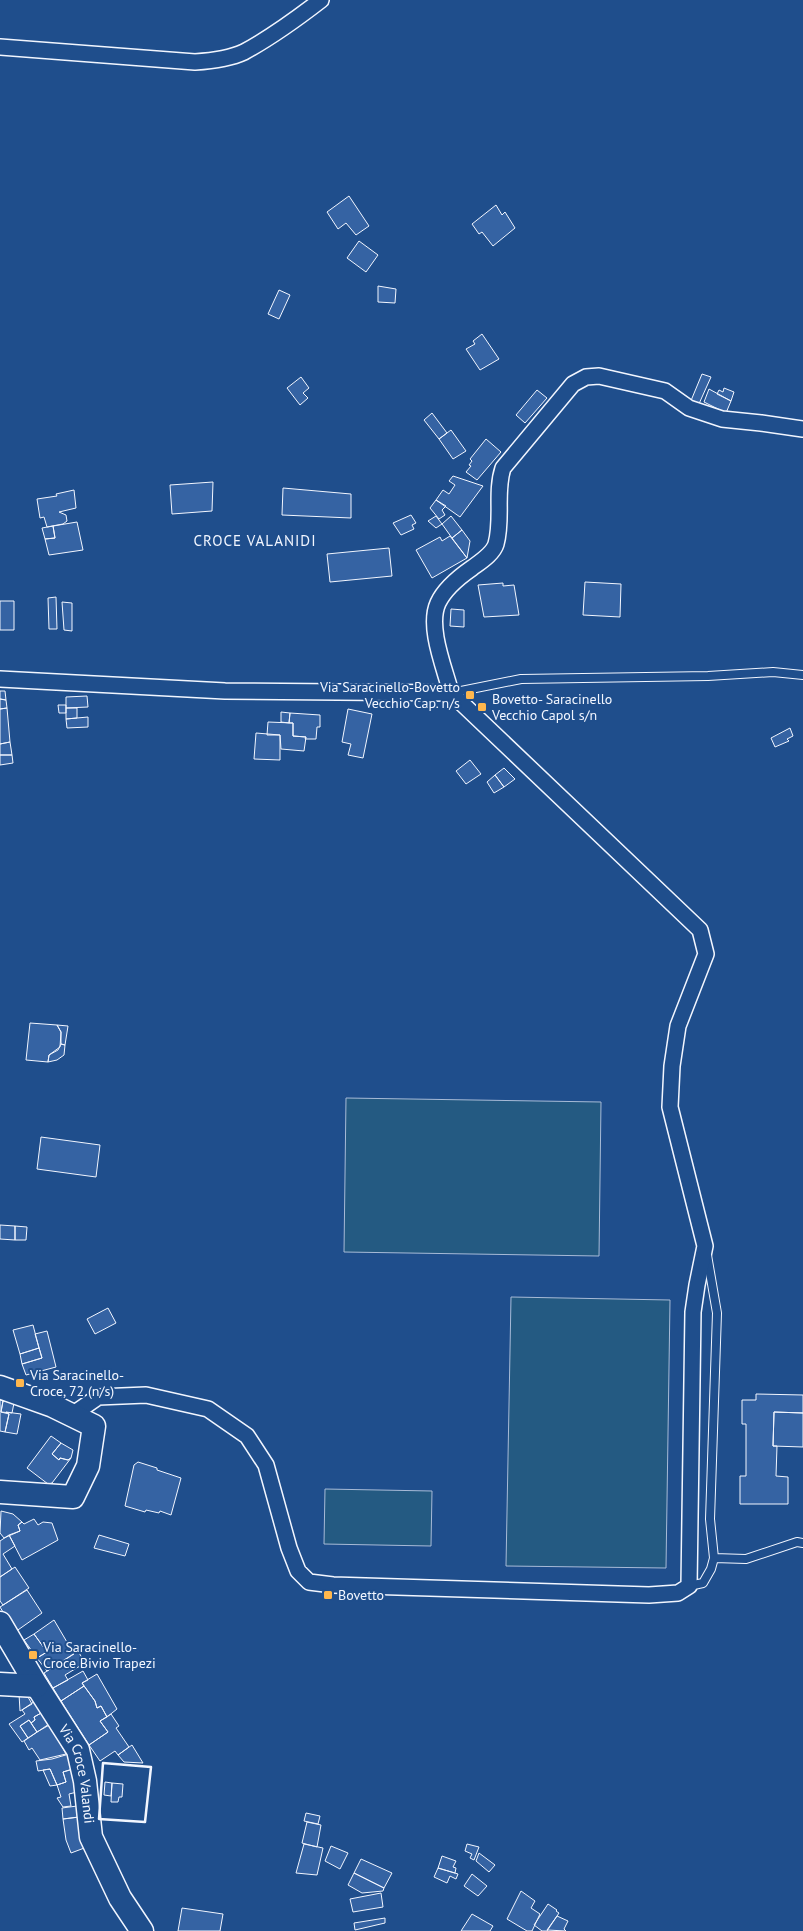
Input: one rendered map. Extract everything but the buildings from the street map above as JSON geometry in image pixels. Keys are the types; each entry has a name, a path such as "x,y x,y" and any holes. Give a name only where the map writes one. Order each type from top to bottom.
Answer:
{"street":[{"path":"0,47 195,62 218,60 243,52 302,14 320,0"},
{"path":"72,1415 98,1398 146,1395 208,1409 247,1436 266,1465 289,1548 298,1570 309,1582 333,1585 649,1596 678,1593 689,1586 693,1312 705,1246 670,1107 672,1066 678,1026 706,954 700,930 451,693 435,631 437,604 448,588 488,556 496,546 499,512 498,481 503,468 573,384 586,377 599,376 665,391 689,408 722,419 761,422 803,429"},
{"path":"0,679 225,691 451,693"},
{"path":"0,1387 53,1406 94,1426 88,1466 72,1497 0,1492"},
{"name":"Via Croce Valandi","path":"0,1623 36,1686 78,1750 86,1782 91,1837 120,1898 142,1931"},
{"path":"0,1684 36,1686"}],"lane":[{"path":"451,693 521,679 708,676 773,672 803,675"},
{"path":"689,1586 703,1583 711,1569 714,1558 710,1519 717,1313 705,1246"},
{"path":"714,1558 746,1559 797,1542 803,1543"}],"shaded area":[{"path":"346,1098 601,1102 599,1256 344,1252"},
{"path":"511,1297 670,1300 666,1568 506,1566"},
{"path":"325,1489 432,1491 431,1546 324,1544"}],"wall":[{"path":"103,1763 151,1767 145,1822 99,1819 103,1763"}],"place":[{"name":"Via Saracinello-Bovetto Vecchio Cap. n/s","path":"470,695"},
{"name":"Bovetto- Saracinello Vecchio Capol s/n","path":"482,707"},
{"name":"Via Saracinello- Croce, 72 (n/s)","path":"20,1383"},
{"name":"Bovetto","path":"328,1595"},
{"name":"Via Saracinello- Croce Bivio Trapezi","path":"33,1655"}],"district":[{"name":"CROCE VALANIDI","path":"255,541"}]}
